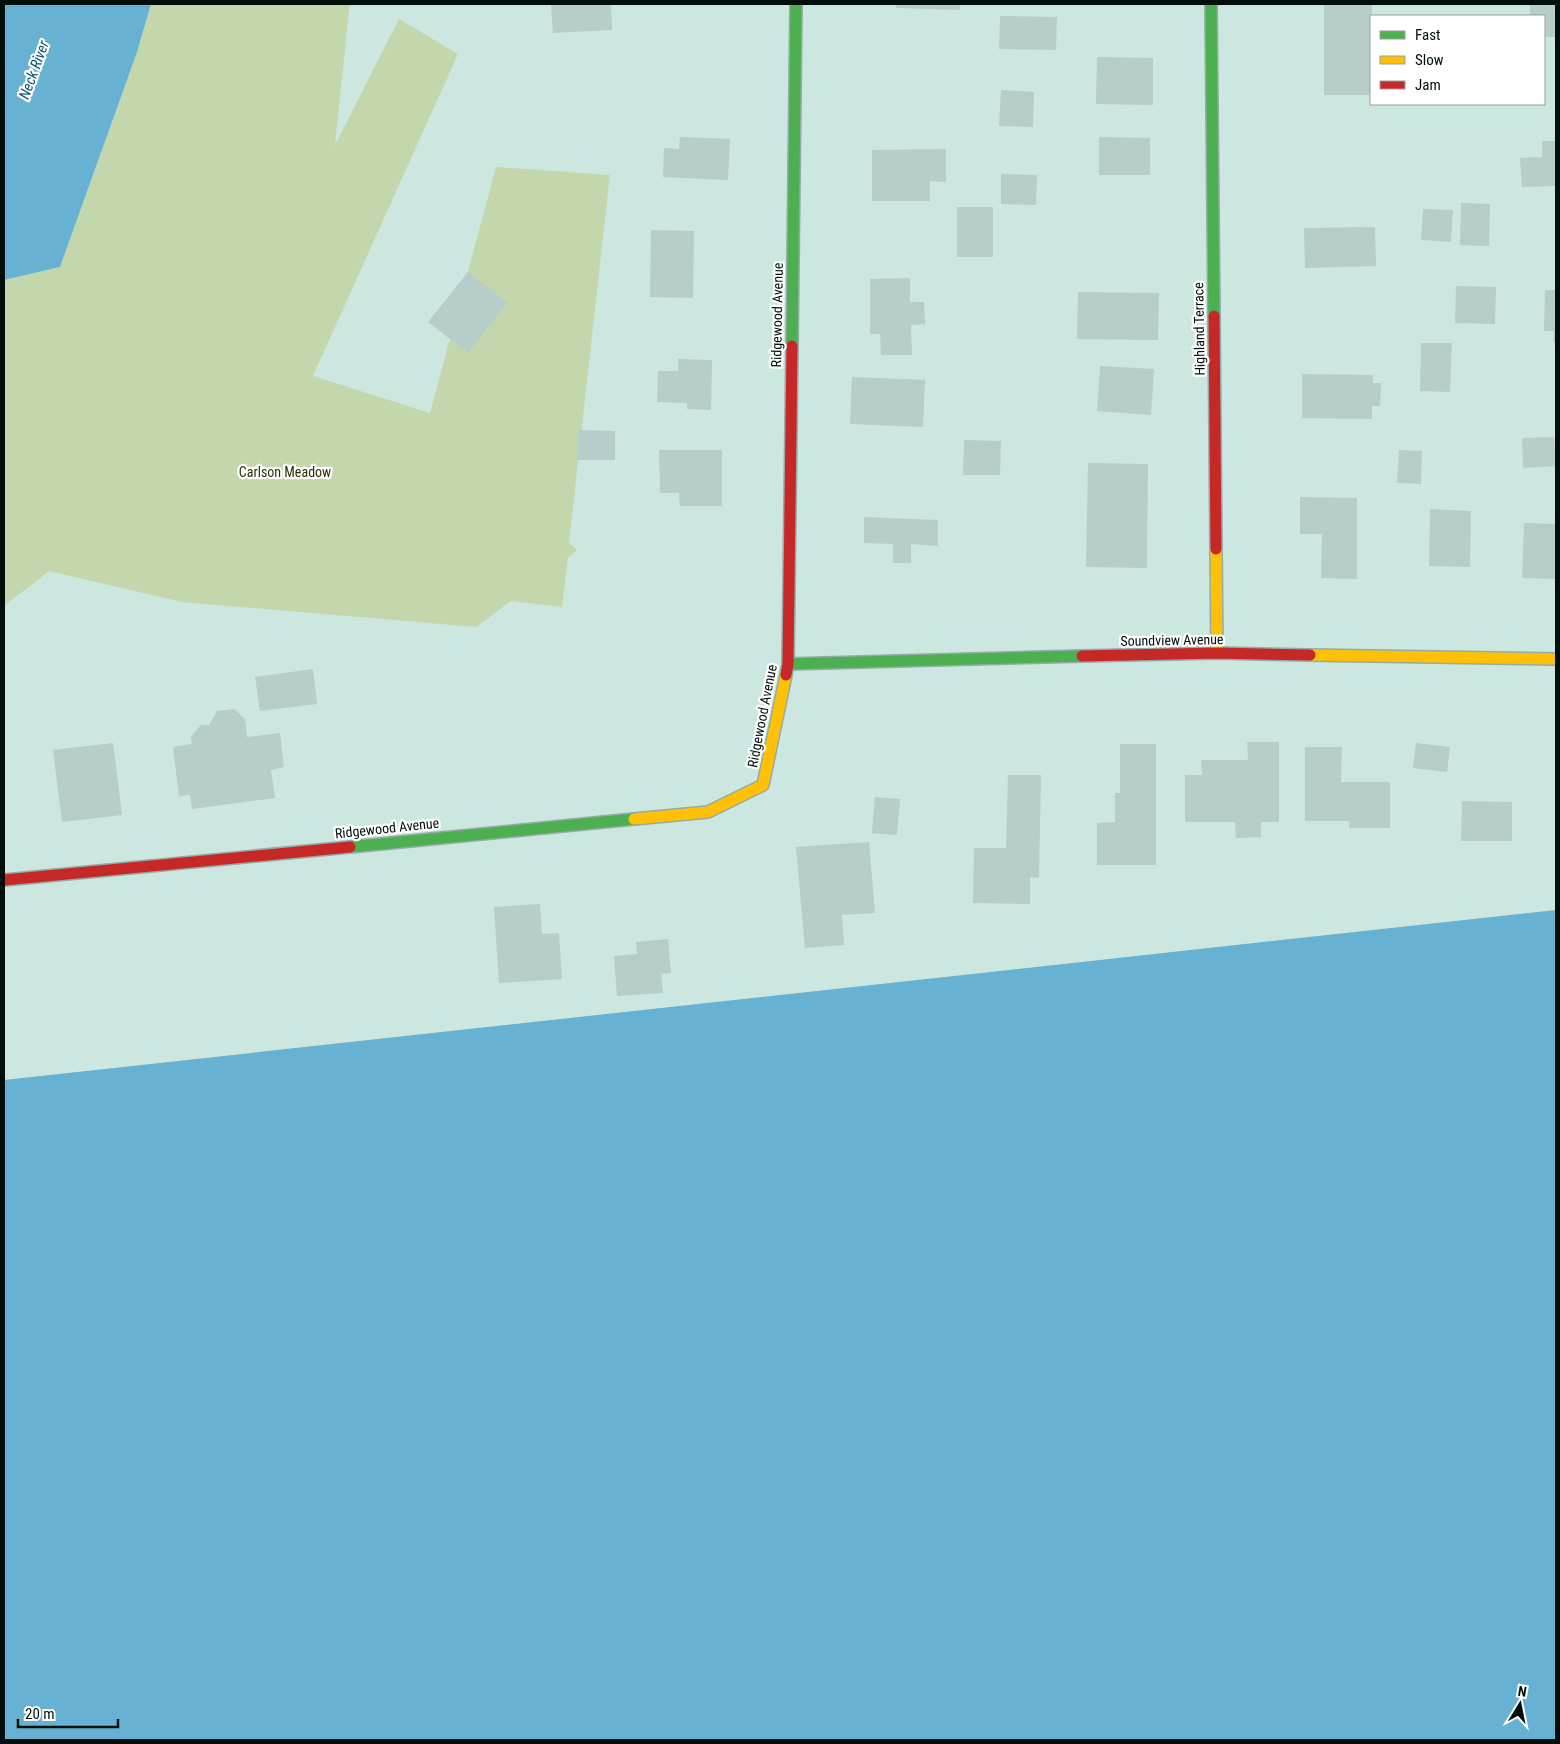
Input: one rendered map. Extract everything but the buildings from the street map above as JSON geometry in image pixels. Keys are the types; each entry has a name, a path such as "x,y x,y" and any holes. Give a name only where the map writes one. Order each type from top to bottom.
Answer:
{"street":[{"name":"Ridgewood Avenue","path":"4,880 708,812 763,785 788,664 796,4"},
{"name":"Highland Terrace","path":"1210,4 1217,653"},
{"name":"Soundview Avenue","path":"788,664 1217,653 1556,659"}],"green space":[{"name":"Carlson Meadow","path":"151,4 351,4 335,145 399,19 458,54 313,376 430,413 496,167 610,175 569,543 577,550 568,558 562,607 511,601 476,627 182,602 49,571 4,606 4,280 60,267 137,52"}],"water":[{"name":"Neck River","path":"4,4 151,4 137,52 60,267 4,280"},
{"path":"1556,910 1556,1740 4,1740 4,1080"}],"traffic: fast":[{"path":"792,346 796,4"},
{"path":"1211,4 1214,316"},
{"path":"788,664 1082,656"},
{"path":"350,847 634,819"}],"traffic: slow":[{"path":"1216,549 1217,653"},
{"path":"1310,655 1556,659"},
{"path":"634,819 708,812 763,785 786,675"}],"traffic: jam":[{"path":"1214,316 1216,549"},
{"path":"786,675 788,664 792,346"},
{"path":"1082,656 1217,653 1310,655"},
{"path":"4,880 350,847"}]}
